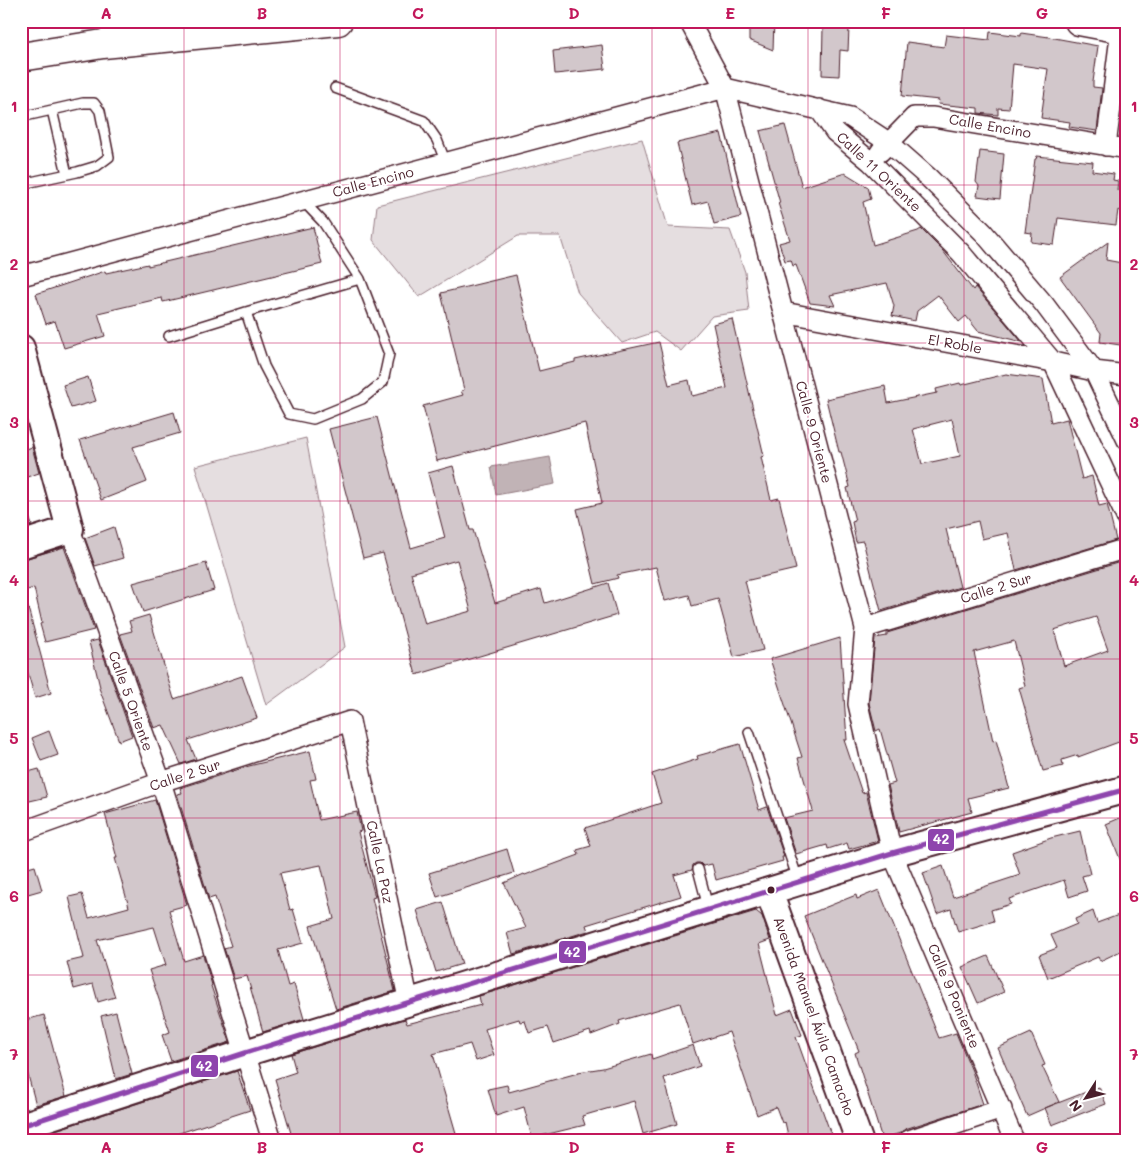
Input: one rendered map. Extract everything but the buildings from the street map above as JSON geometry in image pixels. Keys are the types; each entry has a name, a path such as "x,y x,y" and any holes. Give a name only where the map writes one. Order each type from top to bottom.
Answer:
{"main road":[{"path":"21,57 103,44 338,21"},
{"path":"1079,21 1124,30"},
{"name":"Calle 5 Oriente","path":"21,348 70,530"},
{"path":"21,545 70,530"},
{"path":"21,1126 245,1053 892,853 1127,789"},
{"name":"Avenida Manuel Ávila Camacho","path":"769,892 859,1140"}],"street":[{"name":"Calle 9 Oriente","path":"689,21 725,88 865,628 858,704 892,853"},
{"path":"1106,146 1124,30"},
{"path":"725,88 819,109"},
{"name":"Calle Encino","path":"21,276 725,88"},
{"name":"Calle 11 Oriente","path":"819,109 850,117 888,142 929,178 984,232 1044,304 1094,371 1127,440"},
{"name":"Calle 11 Oriente","path":"819,109 835,132 871,162 961,253 1053,362 1127,519"},
{"name":"Calle Encino","path":"871,162 888,142 914,117 932,117 1127,149"},
{"name":"El Roble","path":"783,312 1094,371 1127,375"},
{"name":"Calle 5 Oriente","path":"70,530 161,782 272,1140"},
{"name":"Calle 2 Sur","path":"865,628 1127,548"},
{"name":"Calle 2 Sur","path":"21,832 161,782 350,721"},
{"name":"Calle La Paz","path":"350,721 409,1003"},
{"name":"Calle 9 Poniente","path":"892,853 1014,1140"},
{"path":"909,1140 1002,1109"}],"lane":[{"path":"335,88 424,121 437,140 446,162"},
{"path":"21,117 83,103 94,103 100,111 109,157 96,166 67,174 26,183 21,179"},
{"path":"52,110 67,174"},
{"path":"246,312 264,366 289,414 313,418 362,399 383,382 389,354 360,279 323,222 303,201"},
{"path":"170,336 360,279"},
{"path":"749,732 799,883"},
{"path":"698,869 709,909"}],"shaded area":[{"path":"642,139 668,227 730,230 745,272 749,311 712,316 681,351 655,332 622,343 578,293 560,236 518,236 419,297 373,240 377,205"},
{"path":"306,438 345,647 266,705 195,466"},
{"path":"550,457 555,484 496,495 491,467"}],"transit line":[{"name":"42","path":"21,1126 245,1053 892,853 1127,789"}]}
